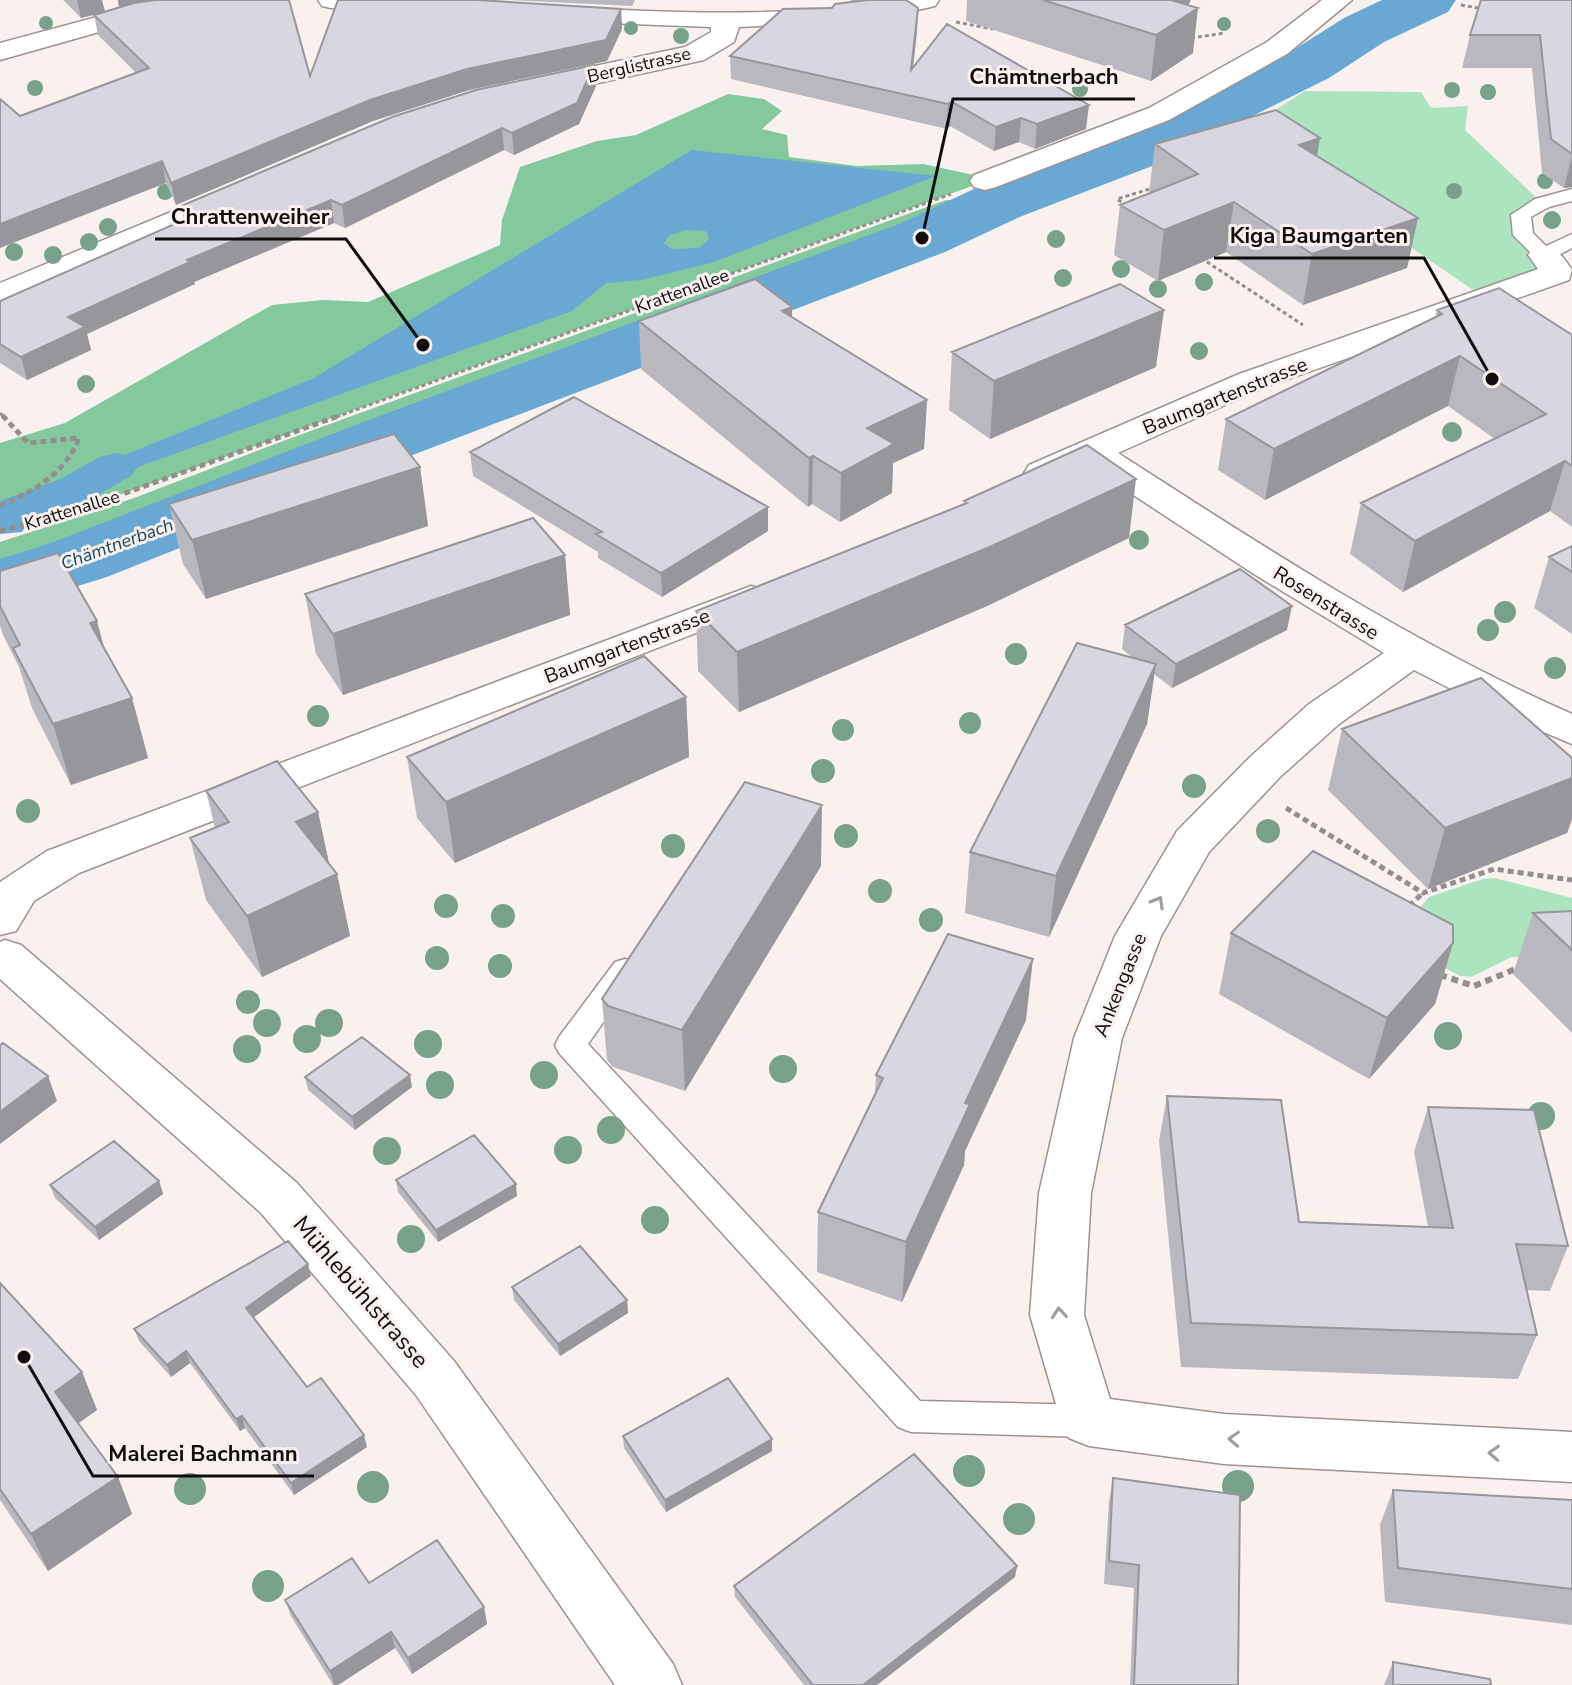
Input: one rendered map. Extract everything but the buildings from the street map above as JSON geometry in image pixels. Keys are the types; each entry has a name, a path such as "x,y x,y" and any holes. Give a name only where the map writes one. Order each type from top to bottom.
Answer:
{"street":[{"path":"0,52 133,15 193,2 219,0"},
{"path":"331,0 425,6"},
{"name":"Berglistrasse","path":"534,13 726,21 877,12 905,8 926,0"},
{"path":"985,181 1159,114 1277,48 1339,0"},
{"name":"Berglistrasse","path":"515,92 694,54 724,36 726,21"},
{"path":"0,295 259,184"},
{"name":"Baumgartenstrasse","path":"1010,487 1251,381 1558,273 1558,247"},
{"name":"Rosenstrasse","path":"1093,452 1315,598 1410,654 1572,730"},
{"name":"Baumgartenstrasse","path":"4,920 63,862 790,583"},
{"name":"Ankengasse","path":"1089,1421 1057,1315 1065,1193 1098,1038 1138,936 1193,842 1248,784 1324,714 1410,654"},
{"name":"Mühlebühlstrasse","path":"4,920 287,1207 435,1378 651,1685"},
{"path":"1089,1421 1224,1439 1572,1457"}],"lane":[{"name":"Baumgartenstrasse","path":"1558,247 1523,235 1521,215 1542,203 1572,195"},
{"path":"641,948 570,1045 911,1416 1089,1421"}],"path":[{"path":"1461,5 1490,10"},
{"path":"957,22 1002,30"},
{"path":"1187,38 1230,32"},
{"name":"Krattenallee","path":"0,531 87,507 985,181"},
{"path":"1130,208 1117,199 1158,186"},
{"path":"1194,253 1341,350"},
{"path":"0,413 28,443 79,438 75,451 64,466 44,483 0,506"},
{"path":"1248,784 1423,893"},
{"path":"1404,910 1423,893 1494,869 1572,880"},
{"path":"1426,968 1466,988 1477,988 1522,967"}],"green space":[{"path":"1305,91 1421,92 1431,108 1468,106 1465,130 1542,203 1521,215 1558,273 1486,299 1242,131"},
{"path":"728,94 764,99 782,111 762,129 787,135 789,157 857,166 923,164 979,176 972,186 87,507 0,531 0,443 65,423 272,305 323,300 368,302 500,245 502,220 520,167 597,141 636,135"},
{"path":"946,200 999,202 922,238 384,440 79,560 0,585 0,542 134,498"},
{"path":"1495,878 1572,898 1572,956 1512,957 1471,977 1460,976 1402,945 1397,936 1429,897"}],"water":[{"path":"692,150 936,176 711,263 641,280 606,283 572,311 121,473 112,460 312,379","holes":["685,230 706,231 709,239 699,248 671,249 664,243 669,236"]}],"waterway":[{"name":"Chämtnerbach","path":"0,585 79,560 384,440 922,238 999,202 1130,153 1308,66 1364,30 1428,0"},
{"path":"6,522 3,515 74,490 116,466"}],"place":[{"name":"Chämtnerbach","path":"922,238"},
{"name":"Chrattenweiher","path":"423,345"},
{"name":"Kiga Baumgarten","path":"1492,379"},
{"name":"Malerei Bachmann","path":"24,1357"}]}
